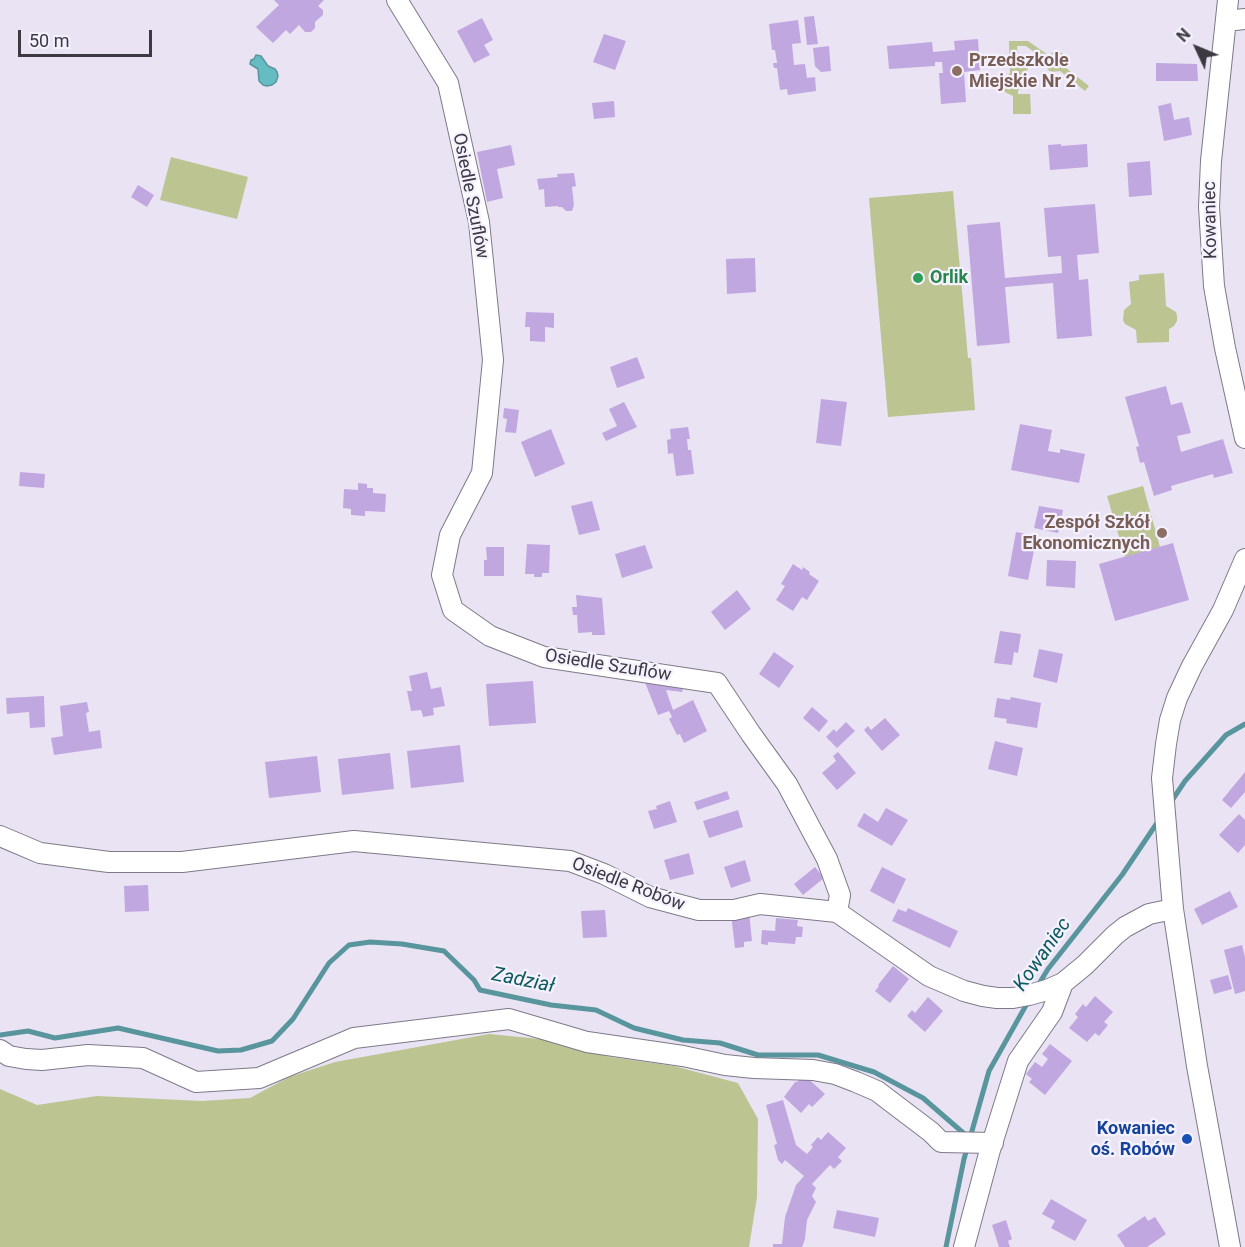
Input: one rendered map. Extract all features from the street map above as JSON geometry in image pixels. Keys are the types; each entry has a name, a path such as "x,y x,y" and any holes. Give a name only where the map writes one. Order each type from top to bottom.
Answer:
{"street":[{"name":"Osiedle Szuflów","path":"397,0 448,83 479,222 494,360 482,473 450,535 442,575 453,610 490,636 544,657 717,683 787,784 827,859 840,895 837,912"},
{"name":"Kowaniec","path":"1228,0 1236,20 1211,161 1209,207 1214,286 1245,438"},
{"path":"1230,1247 1197,1066 1173,909 1162,778 1170,720 1177,698 1223,610 1245,559"},
{"name":"Osiedle Robów","path":"0,836 40,853 109,861 182,861 354,841 570,861 604,874 650,897 699,910 734,910 760,904 837,912 929,975 964,991 997,998 1012,998 1055,987 1085,965 1125,927 1149,914 1173,909"},
{"path":"964,1247 1018,1061 1052,1012 1055,987"},
{"path":"0,1050 9,1056 42,1060 88,1055 143,1058 196,1082 259,1078 354,1038 509,1019 587,1042 683,1056 725,1065 813,1070 835,1074 876,1091 941,1142 993,1143"}],"green space":[{"path":"1009,41 1028,41 1048,55 1054,52 1062,53 1067,60 1066,68 1089,86 1085,91 1060,71 1048,70 1046,61 1026,46 1017,46 1018,56 1027,60 1028,69 1023,76 1017,76 1022,85 1018,94 1030,94 1031,114 1013,114 1013,96 1005,92 1002,86 1003,80 1010,73"},
{"path":"171,157 248,177 237,219 160,200"},
{"name":"Orlik","path":"953,191 975,410 888,417 869,198"},
{"path":"1164,273 1166,306 1176,312 1177,316 1174,326 1169,329 1169,342 1137,343 1136,330 1125,324 1123,320 1124,310 1131,304 1129,282 1139,280 1139,275"},
{"path":"1143,486 1160,547 1125,557 1107,496"},
{"path":"489,1034 540,1039 611,1057 674,1066 738,1083 758,1119 757,1197 749,1247 0,1247 0,1089 37,1105 97,1096 202,1101 250,1098 289,1077 335,1062"}],"water":[{"path":"256,55 261,56 268,66 277,72 276,82 272,85 263,85 259,81 258,69 250,64"}],"building":[{"path":"274,0 324,0 318,6 323,10 323,15 315,22 315,28 311,32 305,32 299,25 290,34 286,30 273,43 256,27 279,5"},
{"path":"814,16 818,44 807,45 804,17"},
{"path":"482,18 493,40 484,45 490,55 474,63 457,31"},
{"path":"798,20 801,43 792,44 794,65 805,64 807,78 815,77 816,91 788,95 787,89 780,90 777,68 774,68 773,63 777,63 775,50 772,50 769,24"},
{"path":"604,34 626,41 615,70 593,62"},
{"name":"Przedszkole Miejskie Nr 2","path":"978,39 980,70 964,72 966,102 941,104 939,73 943,73 942,62 935,62 935,66 889,69 887,46 932,42 933,52 955,50 954,41"},
{"path":"829,46 831,71 821,72 815,66 813,48"},
{"path":"1156,63 1197,64 1198,81 1156,81"},
{"path":"614,101 615,117 594,119 592,103"},
{"path":"1171,103 1174,120 1189,117 1192,135 1164,141 1158,106"},
{"path":"1061,144 1061,146 1087,144 1088,167 1050,170 1048,145"},
{"path":"511,145 515,165 497,169 503,198 487,202 477,152"},
{"path":"1150,161 1152,195 1129,197 1127,163"},
{"path":"574,173 576,186 572,187 574,205 572,211 566,211 558,206 545,207 544,189 539,190 537,179"},
{"path":"138,185 154,195 147,207 131,197"},
{"path":"1095,204 1099,253 1077,255 1079,280 1088,279 1092,336 1057,339 1053,283 1005,287 1010,343 977,346 967,225 1000,222 1005,278 1062,273 1061,256 1048,257 1044,208"},
{"path":"755,258 756,292 727,294 726,259"},
{"path":"526,312 554,313 554,328 545,327 545,342 530,341 530,327 525,327"},
{"path":"637,357 645,378 617,388 610,367"},
{"path":"1166,386 1171,405 1182,402 1191,433 1177,436 1181,452 1223,439 1233,473 1214,478 1213,474 1171,486 1172,490 1154,496 1144,462 1140,463 1136,447 1139,446 1125,397"},
{"path":"821,399 847,402 841,446 816,443"},
{"path":"624,402 637,427 606,441 602,433 617,426 609,409"},
{"path":"504,408 519,410 516,433 505,432 507,419 503,418"},
{"path":"1020,424 1052,430 1048,451 1060,453 1060,449 1085,454 1079,483 1011,470"},
{"path":"688,427 690,439 687,439 688,450 691,450 694,474 676,476 673,453 668,454 667,440 671,439 670,429"},
{"path":"551,429 565,464 535,477 521,442"},
{"path":"20,472 45,474 44,488 19,486"},
{"path":"358,483 367,484 367,488 373,488 373,493 386,494 385,512 365,511 365,516 351,515 351,509 343,508 344,489 358,490"},
{"path":"592,501 600,530 579,535 571,506"},
{"path":"1039,506 1063,510 1058,533 1034,528"},
{"path":"1016,532 1037,536 1028,580 1008,576"},
{"path":"1173,543 1189,600 1115,621 1099,564"},
{"path":"527,544 550,545 549,573 542,573 542,577 525,574"},
{"path":"645,545 653,568 622,578 615,554"},
{"path":"486,547 504,547 504,576 484,576 484,560 487,560"},
{"path":"1047,560 1076,561 1075,588 1046,586"},
{"path":"793,564 802,570 803,567 819,581 807,600 802,597 793,611 776,600 785,586 781,584"},
{"path":"737,590 751,609 725,630 711,612"},
{"path":"576,595 602,598 605,635 592,635 592,632 578,633 577,615 573,615 572,607 577,607"},
{"path":"1000,631 1021,634 1018,653 1014,652 1012,665 994,663"},
{"path":"1039,649 1063,654 1057,683 1033,677"},
{"path":"774,652 794,666 779,688 759,674"},
{"path":"427,672 431,689 441,687 445,706 433,708 434,715 423,717 421,710 411,711 407,691 412,691 409,676"},
{"path":"644,680 684,685 682,692 666,690 673,710 693,700 707,731 684,743 669,719 672,717 669,711 658,715"},
{"path":"533,681 536,723 489,726 486,684"},
{"path":"44,696 45,727 30,728 29,712 7,714 6,698"},
{"path":"1011,697 1041,703 1037,728 1006,723 1007,719 994,717 997,698 1010,700"},
{"path":"87,702 89,732 100,730 102,748 54,755 51,738 63,736 60,706"},
{"path":"812,707 828,721 819,732 803,718"},
{"path":"885,718 900,735 882,751 864,730 868,726 871,730"},
{"path":"846,722 855,731 837,748 826,737 834,729 836,732"},
{"path":"995,741 1023,748 1017,776 988,769"},
{"path":"460,745 464,782 411,788 407,751"},
{"path":"838,752 856,773 837,790 822,773 836,761 833,756"},
{"path":"390,753 394,789 342,795 338,759"},
{"path":"317,756 321,792 269,798 265,762"},
{"path":"1245,772 1245,792 1231,808 1222,800"},
{"path":"727,791 730,799 697,810 694,802"},
{"path":"670,801 677,822 654,829 648,811 657,809 656,806"},
{"path":"886,808 908,820 892,846 857,826 864,813 878,822"},
{"path":"738,810 743,827 709,838 703,821"},
{"path":"1239,814 1245,820 1245,845 1238,853 1219,835"},
{"path":"689,853 694,874 670,880 664,860"},
{"path":"745,860 751,881 731,888 724,867"},
{"path":"815,867 824,878 803,895 794,884"},
{"path":"882,867 906,879 894,904 870,891"},
{"path":"148,885 149,911 125,912 124,886"},
{"path":"1230,891 1238,907 1202,925 1194,909"},
{"path":"908,908 958,931 950,948 892,921 898,909 906,912"},
{"path":"605,910 607,937 583,938 581,911"},
{"path":"749,912 752,941 744,942 744,947 735,948 731,914"},
{"path":"776,918 798,920 797,926 803,927 802,937 796,937 795,944 768,942 768,945 761,944 762,930 775,931"},
{"path":"1242,945 1245,957 1245,991 1235,994 1224,950"},
{"path":"893,966 909,979 890,1003 875,991"},
{"path":"1228,975 1232,989 1214,994 1210,980"},
{"path":"1095,996 1113,1012 1104,1022 1108,1025 1099,1036 1095,1033 1087,1042 1069,1028 1078,1017 1075,1014 1083,1004 1086,1007"},
{"path":"928,997 943,1011 925,1032 907,1016 912,1010 915,1013"},
{"path":"1050,1044 1072,1061 1045,1095 1029,1082 1032,1079 1026,1074 1035,1062 1042,1067 1048,1059 1042,1054"},
{"path":"804,1075 825,1094 812,1107 809,1104 801,1113 784,1097 795,1082"},
{"path":"783,1100 796,1145 807,1154 818,1137 821,1140 828,1132 846,1148 838,1157 842,1161 834,1169 830,1165 812,1184 816,1188 812,1196 816,1202 807,1220 802,1247 773,1247 773,1244 782,1244 785,1217 796,1185 804,1176 785,1160 782,1164 778,1160 774,1145 777,1144 766,1105"},
{"path":"1051,1199 1087,1220 1075,1241 1051,1228 1055,1221 1042,1214"},
{"path":"837,1210 879,1218 875,1237 833,1228"},
{"path":"1145,1216 1148,1221 1155,1217 1166,1234 1147,1247 1125,1247 1117,1235"},
{"path":"1006,1220 1012,1239 1008,1241 1010,1247 999,1247 992,1225"}],"waterway":[{"name":"Kowaniec","path":"1171,802 1185,781 1226,735 1245,724"},
{"name":"Kowaniec","path":"1037,987 1048,969 1122,875 1159,820"},
{"name":"Zadział","path":"0,1035 28,1031 55,1038 118,1028 218,1051 241,1050 272,1041 293,1019 329,963 349,945 370,942 402,944 444,951 474,980 480,990 551,1005 596,1010 634,1028 683,1040 720,1043 758,1055 818,1055 874,1072 923,1098 968,1137"},
{"name":"Kowaniec","path":"946,1247 964,1159 989,1071 1029,1000"}],"place":[{"name":"Przedszkole Miejskie Nr 2","path":"957,71"},
{"name":"Orlik","path":"918,278"},
{"name":"Zespół Szkół Ekonomicznych","path":"1162,533"},
{"name":"Kowaniec oś. Robów","path":"1187,1139"}]}
